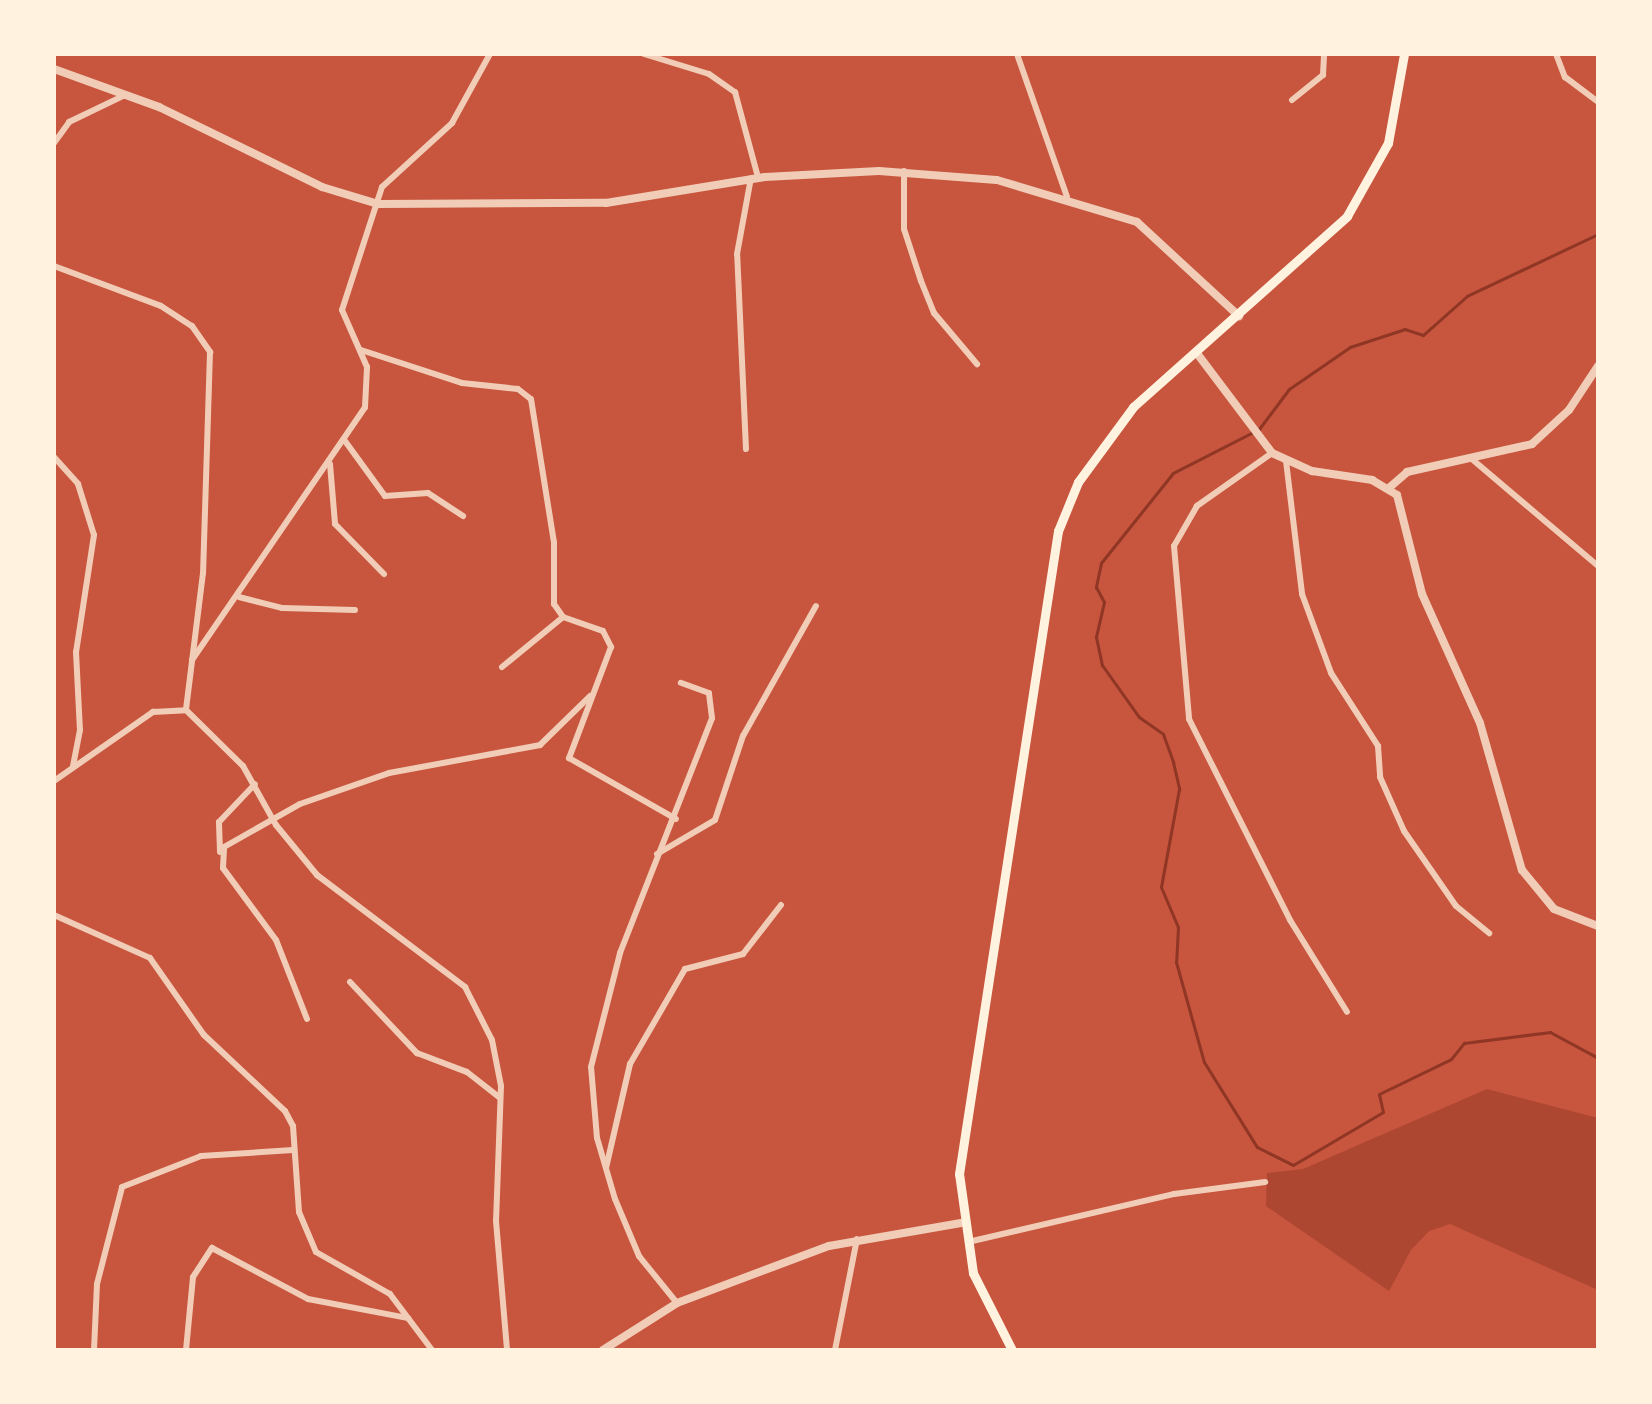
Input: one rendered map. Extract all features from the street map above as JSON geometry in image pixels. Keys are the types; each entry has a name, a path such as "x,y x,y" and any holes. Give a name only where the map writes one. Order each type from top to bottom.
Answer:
{"main road":[{"path":"1012,1350 983,1297 965,1243 961,1223 960,1155 1058,531 1078,482 1114,428 1196,352 1313,253 1364,191 1395,118 1404,54"}],"street":[{"path":"192,660 239,597 345,441 368,393 361,350 342,310 386,178 461,111 490,54"},
{"path":"644,54 709,74 735,92 755,178 737,254 746,449"},
{"path":"1017,54 1067,197"},
{"path":"1292,100 1323,75 1324,54"},
{"path":"1556,54 1565,77 1598,102"},
{"path":"54,69 126,95 300,178 378,204 606,203 755,178 904,171 997,180 1114,211 1158,236 1239,316"},
{"path":"54,143 69,122 126,95"},
{"path":"904,171 904,229 913,260 934,313 977,364"},
{"path":"54,266 161,306 192,326 210,352 203,573 186,710 255,784 273,819 317,875 465,987 492,1040 500,1098 496,1221 507,1350"},
{"path":"361,350 462,383 518,389 531,399 554,542 554,604 563,617 595,625 609,639 570,762 676,819"},
{"path":"1196,352 1272,453 1286,461 1390,487 1403,505 1422,594 1480,723 1522,870 1554,909 1598,926"},
{"path":"1390,487 1407,472 1473,460 1532,444 1569,410 1598,366"},
{"path":"345,441 385,496 428,493 463,516"},
{"path":"1272,453 1197,506 1174,546 1189,719 1290,920 1347,1012"},
{"path":"54,457 78,484 94,535 77,640 80,730 73,767"},
{"path":"1473,460 1598,566"},
{"path":"1286,461 1302,594 1331,673 1378,746 1380,777 1404,831 1456,906 1489,933"},
{"path":"330,464 335,524 384,574"},
{"path":"239,597 282,608 355,610"},
{"path":"657,854 715,820 743,736 816,606"},
{"path":"502,667 563,617"},
{"path":"677,1303 631,1242 605,1171 592,1108 594,1043 657,854 676,819 714,706 709,693 681,683"},
{"path":"220,855 230,842 273,819 389,773 540,745 595,690"},
{"path":"54,781 153,712 186,710"},
{"path":"255,784 219,822 220,855 276,940 307,1019"},
{"path":"605,1171 630,1064 685,969 743,954 781,905"},
{"path":"54,915 150,958 204,1035 285,1111 293,1150 299,1212 316,1252 390,1294 432,1350"},
{"path":"350,982 417,1053 467,1072 500,1098"},
{"path":"94,1350 97,1284 122,1187 201,1156 293,1150"},
{"path":"965,1243 1174,1194 1265,1182"},
{"path":"603,1350 677,1303 857,1239 961,1223"},
{"path":"835,1350 857,1239"},
{"path":"186,1350 193,1277 212,1248 308,1299 408,1318"}],"path":[{"path":"1597,1350 1598,1335"}],"shaded area":[{"path":"1487,1089 1598,1118 1598,1290 1450,1224 1429,1231 1411,1250 1389,1291 1266,1206 1267,1173 1303,1169"}],"waterway":[{"path":"1598,234 1467,296 1423,335 1405,329 1350,347 1289,389 1259,429 1173,473 1101,563 1096,587 1104,602 1096,637 1102,665 1139,717 1163,734 1173,762 1179,789 1161,887 1178,927 1176,962 1204,1062 1257,1147 1293,1165 1383,1112 1379,1094 1451,1059 1464,1043 1550,1032 1598,1058"}]}
